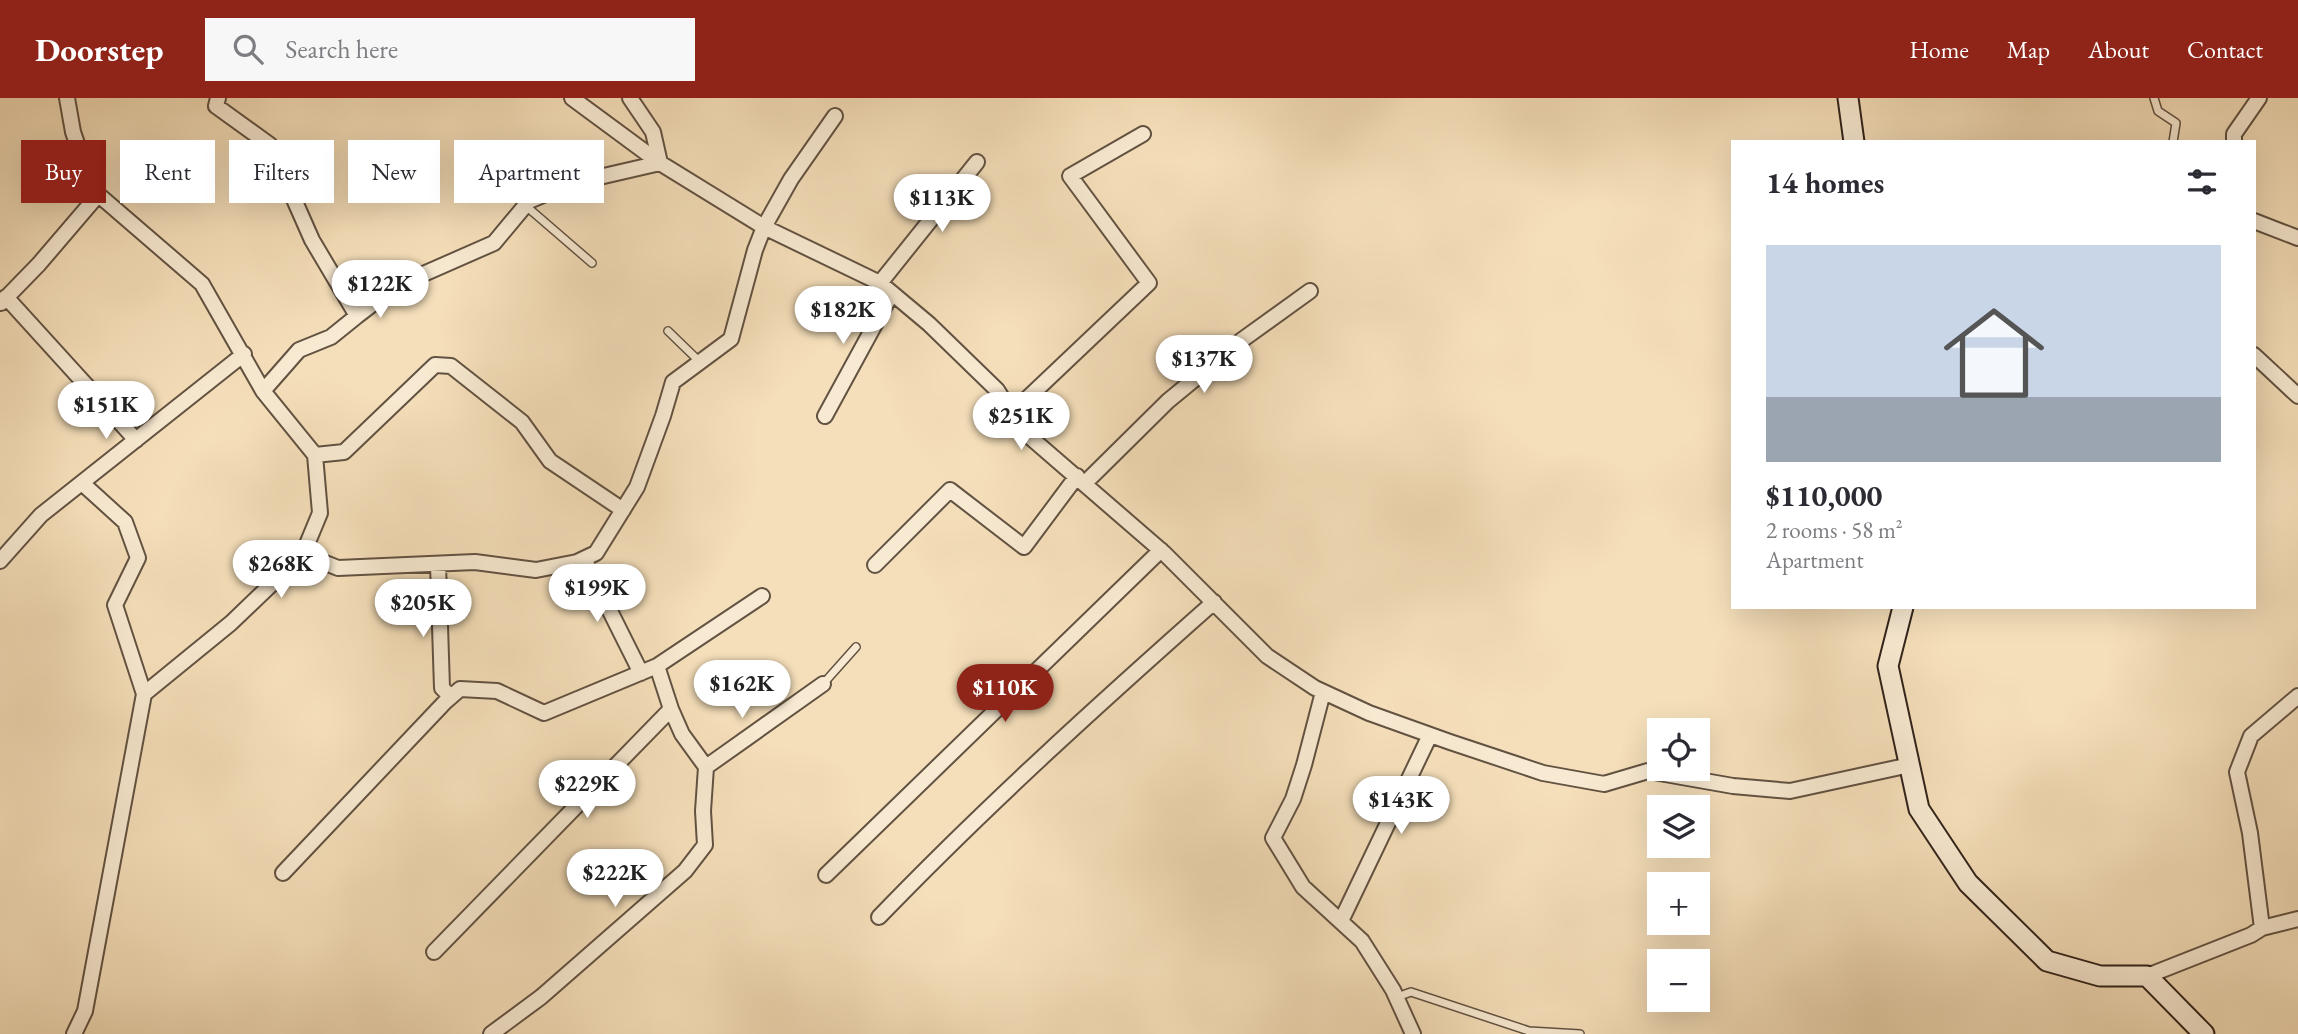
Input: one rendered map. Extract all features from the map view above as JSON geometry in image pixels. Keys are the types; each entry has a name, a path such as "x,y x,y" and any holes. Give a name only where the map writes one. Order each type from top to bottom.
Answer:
{"street":[{"path":"67,98 76,140"},
{"path":"218,98 216,106 270,145 312,240 357,316"},
{"path":"572,98 660,163 764,227 880,283 929,324 997,390 1023,431 1161,550 1267,656 1323,692 1369,713 1543,773 1604,784 1648,771 1733,786 1790,791 1910,765"},
{"path":"630,98 653,132 660,163"},
{"path":"1848,98 1853,140"},
{"path":"2234,140 2234,134 2259,98"},
{"path":"303,554 338,568 475,562 536,569 584,559 596,553 636,487 673,382 731,339 755,250 764,227 791,179 835,116"},
{"path":"1012,413 1149,282 1069,176 1143,134"},
{"path":"880,283 977,162"},
{"path":"263,391 299,350 331,337 396,286 494,243 528,201 569,184 660,163"},
{"path":"106,202 202,284 263,391 315,456 320,513 303,554 231,623 144,694"},
{"path":"91,203 39,264 3,300 136,440"},
{"path":"2256,221 2298,238"},
{"path":"875,565 950,490 1024,547 1081,479 1168,401 1242,340 1310,291"},
{"path":"825,416 892,293"},
{"path":"0,561 41,515 244,354"},
{"path":"2256,357 2298,396"},
{"path":"315,456 344,452 435,365 451,366 522,422 550,461 622,510"},
{"path":"74,1034 85,1011 144,694 115,605 138,558 125,523 82,483"},
{"path":"826,876 1161,550"},
{"path":"584,559 642,673"},
{"path":"438,564 442,688 451,697"},
{"path":"282,873 460,690 497,691 544,713 657,666 762,596"},
{"path":"879,917 948,848 1146,662 1214,602"},
{"path":"1902,609 1888,666 1919,809 1968,883 2047,961 2100,976 2147,976 2251,936 2262,928 2298,919"},
{"path":"491,1034 541,997 685,872 705,845 703,811 706,767 682,734 657,666"},
{"path":"706,767 823,684"},
{"path":"1323,692 1293,799 1273,838 1303,887 1362,941 1396,997 1413,1034"},
{"path":"2262,928 2250,833 2237,772 2251,736 2298,696"},
{"path":"434,952 671,709"},
{"path":"1341,921 1430,735"},
{"path":"2147,976 2204,1034"}],"lane":[{"path":"2154,98 2158,111 2176,122 2173,140"},
{"path":"525,205 592,263"},
{"path":"668,331 700,362"},
{"path":"823,684 856,647"},
{"path":"1396,997 1412,992 1529,1031 1580,1034"}]}
